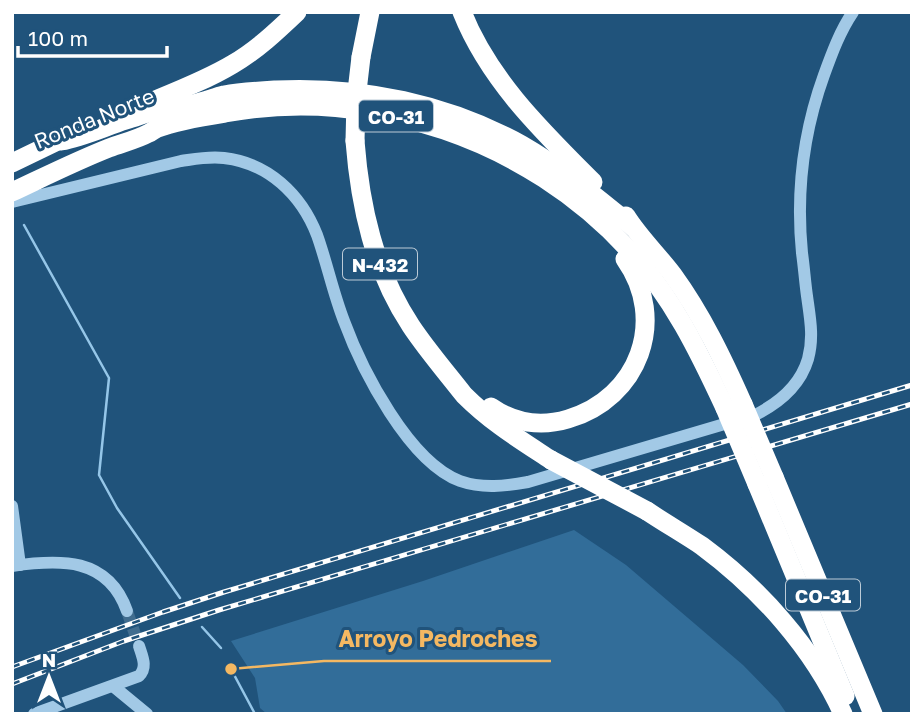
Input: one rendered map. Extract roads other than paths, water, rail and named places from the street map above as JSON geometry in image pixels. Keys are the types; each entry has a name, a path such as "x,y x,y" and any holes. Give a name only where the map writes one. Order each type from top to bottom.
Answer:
{"highway":[{"path":"12,163 234,64 267,40 297,12"},
{"name":"N-432","path":"370,12 356,100 355,141 362,207 383,271 410,325 446,372"},
{"path":"462,12 485,57 508,90 534,122 624,212 633,227"},
{"name":"CO-31","path":"61,141 175,105 194,104 225,95 298,89 337,90 409,102 452,114 523,146 583,186 633,227 674,276 702,320 722,358 734,406 766,480 873,714"},
{"name":"Ronda Norte","path":"12,176 120,128 194,104"},
{"name":"CO-31","path":"158,128 250,108 322,106 398,116 486,146 534,171 562,190 629,250 676,313 734,406"},
{"path":"12,192 158,128"},
{"name":"Ronda Norte","path":"12,183 110,141 158,128"},
{"path":"446,372 494,410 520,421 541,423 582,415 615,393 628,378 637,361 644,337 645,309 632,269 615,247 607,228"},
{"path":"446,372 464,395 498,426 551,460 647,511 701,546 738,576 781,619 815,664 843,714"},
{"name":"CO-31","path":"766,480 853,714"}],"street":[{"path":"12,202 202,158 241,161 258,168 289,190 309,217 355,351 387,406 419,450 449,476 471,484 489,487 528,482 755,415 770,407 793,387 807,361 812,331 799,211 806,139 817,93 830,58 853,12"},
{"path":"12,506 16,565 41,562 74,564 98,572 117,590 127,611"},
{"path":"34,714 61,710 136,678 144,671 139,646"},
{"path":"113,686 148,714"}],"waterway":[{"path":"24,225 109,378 99,475 117,508 180,598"},
{"path":"202,627 221,648"},
{"path":"231,669 255,714"}],"tunnel":[{"path":"127,611 139,646"}],"railway":[{"path":"12,667 224,592 912,385"},
{"path":"12,684 124,641 219,610 912,404"}],"place":[{"name":"Arroyo Pedroches","path":"231,669"}]}
